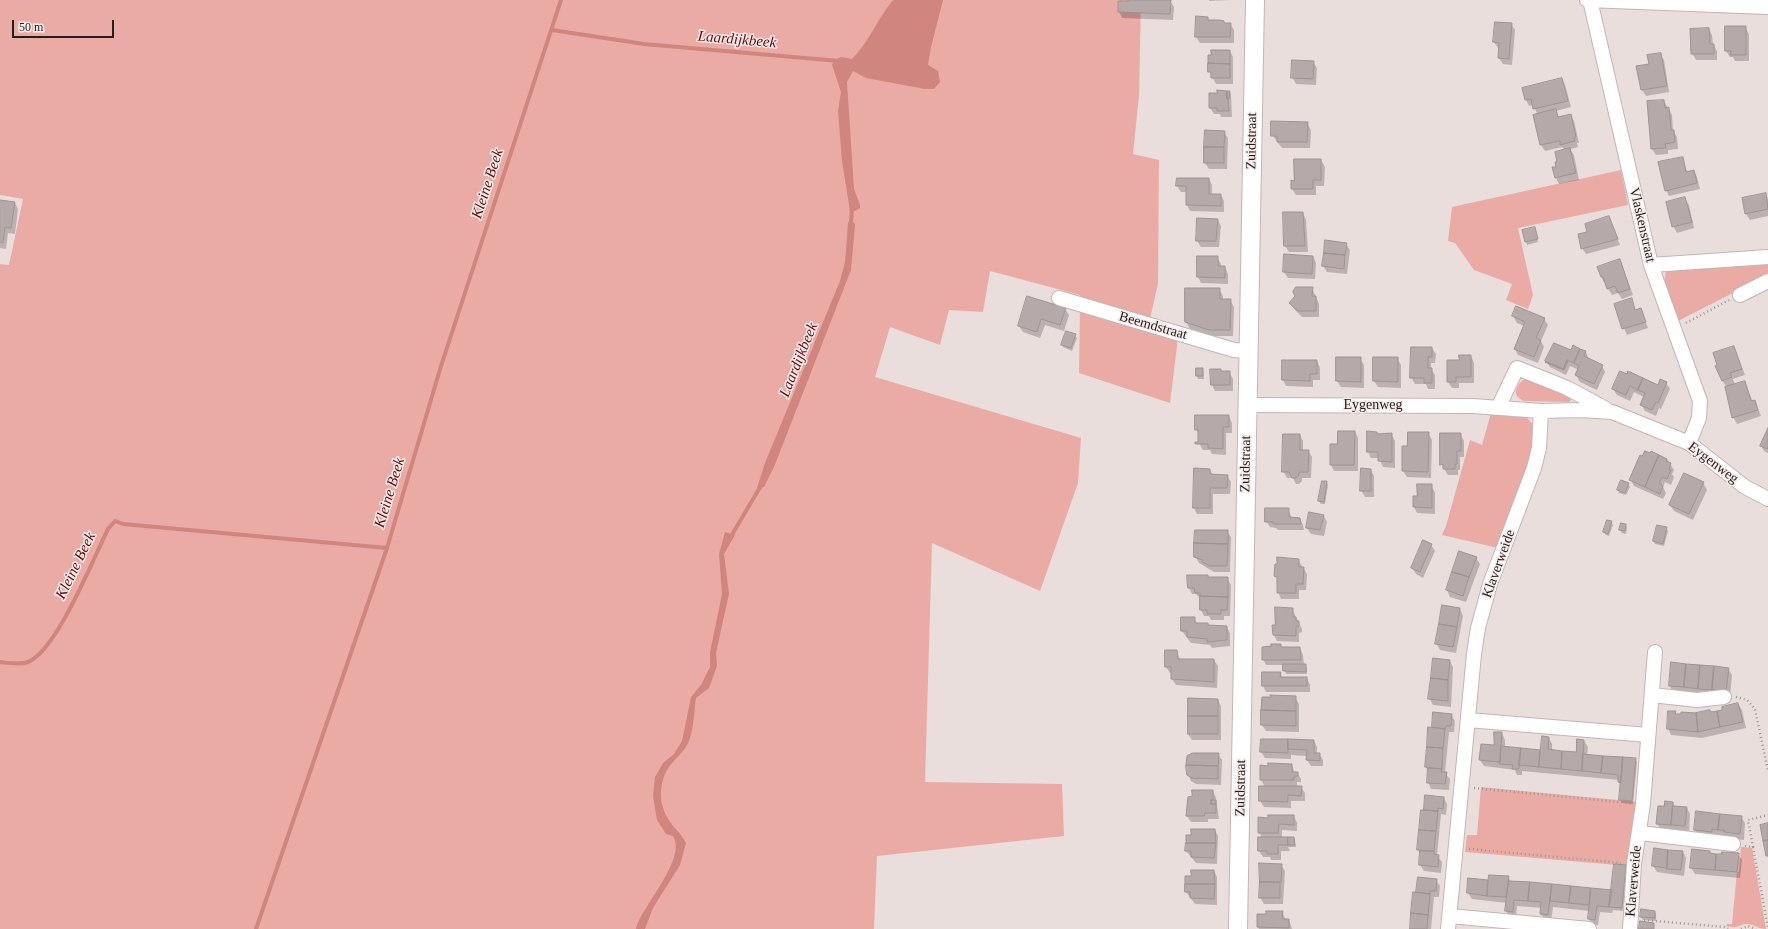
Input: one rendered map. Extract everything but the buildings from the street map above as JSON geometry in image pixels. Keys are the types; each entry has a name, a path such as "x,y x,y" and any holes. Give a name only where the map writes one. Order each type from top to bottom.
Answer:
{"main road":[{"name":"Zuidstraat","path":"1238,929 1255,0"}],"street":[{"path":"1587,0 1768,6"},
{"name":"Vlaskenstraat","path":"1590,0 1650,265 1700,401 1700,418 1689,443"},
{"path":"1650,265 1768,257"},
{"path":"1740,294 1768,281"},
{"name":"Beemdstraat","path":"1059,298 1234,350 1248,351"},
{"name":"Eygenweg","path":"1498,408 1517,368 1567,388 1612,412 1689,443 1745,487 1768,500"},
{"name":"Eygenweg","path":"1247,404 1473,406 1541,411 1581,410 1612,412"},
{"name":"Klaverweide","path":"1541,411 1539,448 1534,468 1490,584 1482,613 1474,654 1449,922 1589,929"},
{"name":"Klaverweide","path":"1631,924 1634,864 1636,844 1640,833 1643,804 1655,652"},
{"path":"1652,695 1697,700 1724,697"},
{"path":"1468,720 1648,735"},
{"name":"Klaverweide","path":"1640,833 1733,844"}],"path":[{"path":"1674,329 1740,294"},
{"path":"1724,697 1738,697 1747,700 1753,705 1766,754 1768,771"},
{"path":"1461,787 1643,804"},
{"path":"1768,815 1748,820 1768,928"},
{"path":"1733,844 1753,847"},
{"path":"1456,848 1622,863"},
{"path":"1631,924 1724,927 1728,929"},
{"path":"1741,929 1748,926 1756,929"}],"shaded area":[{"path":"0,0 1141,0 1139,95 1133,154 1159,160 1158,283 1150,319 1080,301 1080,295 990,271 983,312 949,310 940,345 890,327 875,377 1081,438 1078,483 1040,591 932,543 925,782 1062,784 1064,836 877,856 874,929 0,929 0,264 9,265 23,199 0,195"},
{"path":"893,0 943,0 928,65 938,71 940,82 934,89 925,89 866,78 853,71 847,82 854,189 860,208 855,211 850,211 842,161 838,111 841,92 832,65 834,60 841,57 852,59"},
{"path":"1621,170 1628,205 1518,228 1533,295 1528,309 1506,300 1512,284 1474,270 1455,243 1448,241 1452,207"},
{"path":"850,219 855,224 851,270 774,467 764,487 757,488 765,463 840,281 845,262 848,223"},
{"path":"1768,264 1768,275 1678,321 1664,284 1666,270"},
{"path":"1080,309 1178,338 1170,403 1079,373"},
{"path":"1523,380 1528,380 1570,398 1571,400 1569,402 1524,401 1516,394 1518,386"},
{"path":"1491,413 1525,416 1532,423 1534,428 1534,440 1527,471 1498,548 1442,535 1446,526 1470,440 1482,445"},
{"path":"725,532 735,535 724,554 729,594 716,653 717,666 709,688 696,698 690,738 686,747 667,770 661,789 661,799 665,814 686,843 680,865 653,908 645,929 636,929 646,908 669,870 674,857 676,846 673,836 666,834 657,820 653,796 655,777 663,763 674,754 682,741 691,697 701,685 710,667 710,652 722,594 719,554"},
{"path":"1481,787 1639,802 1629,866 1465,852 1467,835 1477,835"},
{"path":"1741,847 1752,848 1766,929 1747,924 1736,927 1726,926 1727,924 1732,924"}],"waterway":[{"name":"Kleine Beek","path":"0,662 17,664 28,662 39,654 51,640 62,623 84,581 108,529 115,521 123,524 387,548 441,366 561,0"},
{"name":"Laardijkbeek","path":"552,30 644,44 839,61"},
{"name":"Laardijkbeek","path":"851,225 852,206"},
{"name":"Laardijkbeek","path":"730,538 762,484"},
{"path":"256,929 387,548"}]}
